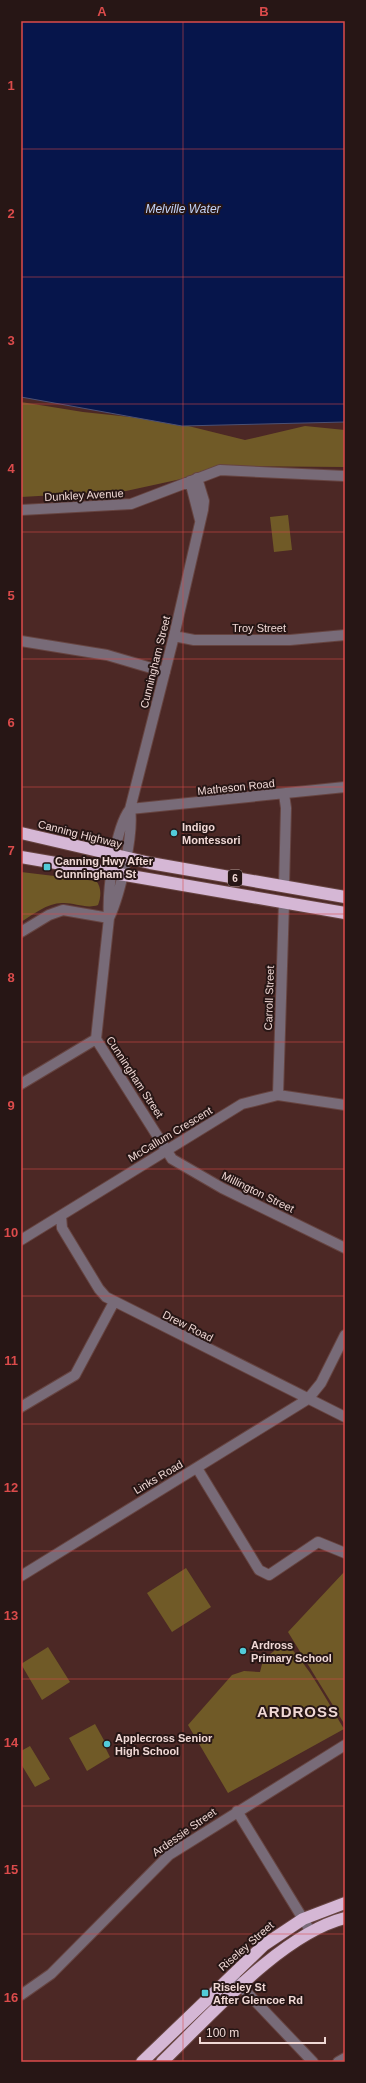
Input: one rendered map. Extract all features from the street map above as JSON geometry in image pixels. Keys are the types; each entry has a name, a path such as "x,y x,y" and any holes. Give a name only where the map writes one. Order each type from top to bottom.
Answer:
{"highway":[{"name":"Canning Highway","path":"21,833 120,857 345,897"},
{"name":"6","path":"21,857 345,913"},
{"name":"Riseley Street","path":"142,2062 232,1974 264,1945 303,1919 345,1903"},
{"path":"162,2062 275,1955 311,1932 345,1918"}],"street":[{"name":"Dunkley Avenue","path":"21,510 132,504 170,490 177,491 220,470 229,472 345,476"},
{"name":"Cunningham Street","path":"167,1150 96,1039 110,918 116,904 117,873 120,857 123,818 130,809 174,636 200,520 194,483"},
{"name":"Troy Street","path":"174,636 194,640 290,640 345,634"},
{"path":"21,641 107,654 165,672"},
{"name":"Matheson Road","path":"130,809 345,787"},
{"path":"284,794 286,808 284,887"},
{"name":"Carroll Street","path":"278,1095 284,902"},
{"path":"21,932 49,915 63,910 110,918"},
{"path":"21,1084 96,1039"},
{"name":"McCallum Crescent","path":"21,1240 242,1104 278,1095 345,1105"},
{"name":"Millington Street","path":"167,1150 172,1159 190,1171 345,1248"},
{"name":"Drew Road","path":"61,1216 62,1228 99,1289 114,1302 345,1417"},
{"path":"21,1407 75,1375 114,1302"},
{"name":"Links Road","path":"21,1576 308,1399 321,1383 345,1335"},
{"path":"197,1468 259,1570 269,1575 318,1542 345,1553"},
{"name":"Ardessie Street","path":"21,1995 51,1974 160,1862 237,1811 345,1745"},
{"path":"237,1811 311,1932"},
{"path":"232,1974 241,1986 313,2062"},
{"path":"338,2062 345,2058"}],"shaded area":[{"path":"21,402 83,412 168,421 245,440 305,426 345,430 345,467 241,466 126,491 21,497"},
{"path":"288,515 292,550 274,552 270,517"},
{"path":"21,872 96,881 99,886 100,893 98,905 85,906 68,903 52,904 21,922"},
{"path":"186,1568 211,1607 172,1632 147,1593"},
{"path":"345,1571 345,1725 288,1632"},
{"path":"285,1642 310,1673 344,1729 228,1793 188,1725 232,1675 244,1671 260,1672 263,1660"},
{"path":"48,1647 70,1682 42,1700 21,1664"},
{"path":"95,1724 106,1744 106,1749 110,1757 87,1771 69,1738"},
{"path":"30,1746 50,1779 35,1787 21,1764 21,1751"}],"water":[{"name":"Melville Water","path":"21,21 345,21 345,422 182,426 21,397"}],"place":[{"name":"Indigo Montessori","path":"174,833"},
{"name":"Canning Hwy After Cunningham St","path":"47,867"},
{"name":"Ardross Primary School","path":"243,1651"},
{"name":"Applecross Senior High School","path":"107,1744"},
{"name":"Riseley St After Glencoe Rd","path":"205,1993"}],"district":[{"name":"ARDROSS","path":"298,1712"}]}
